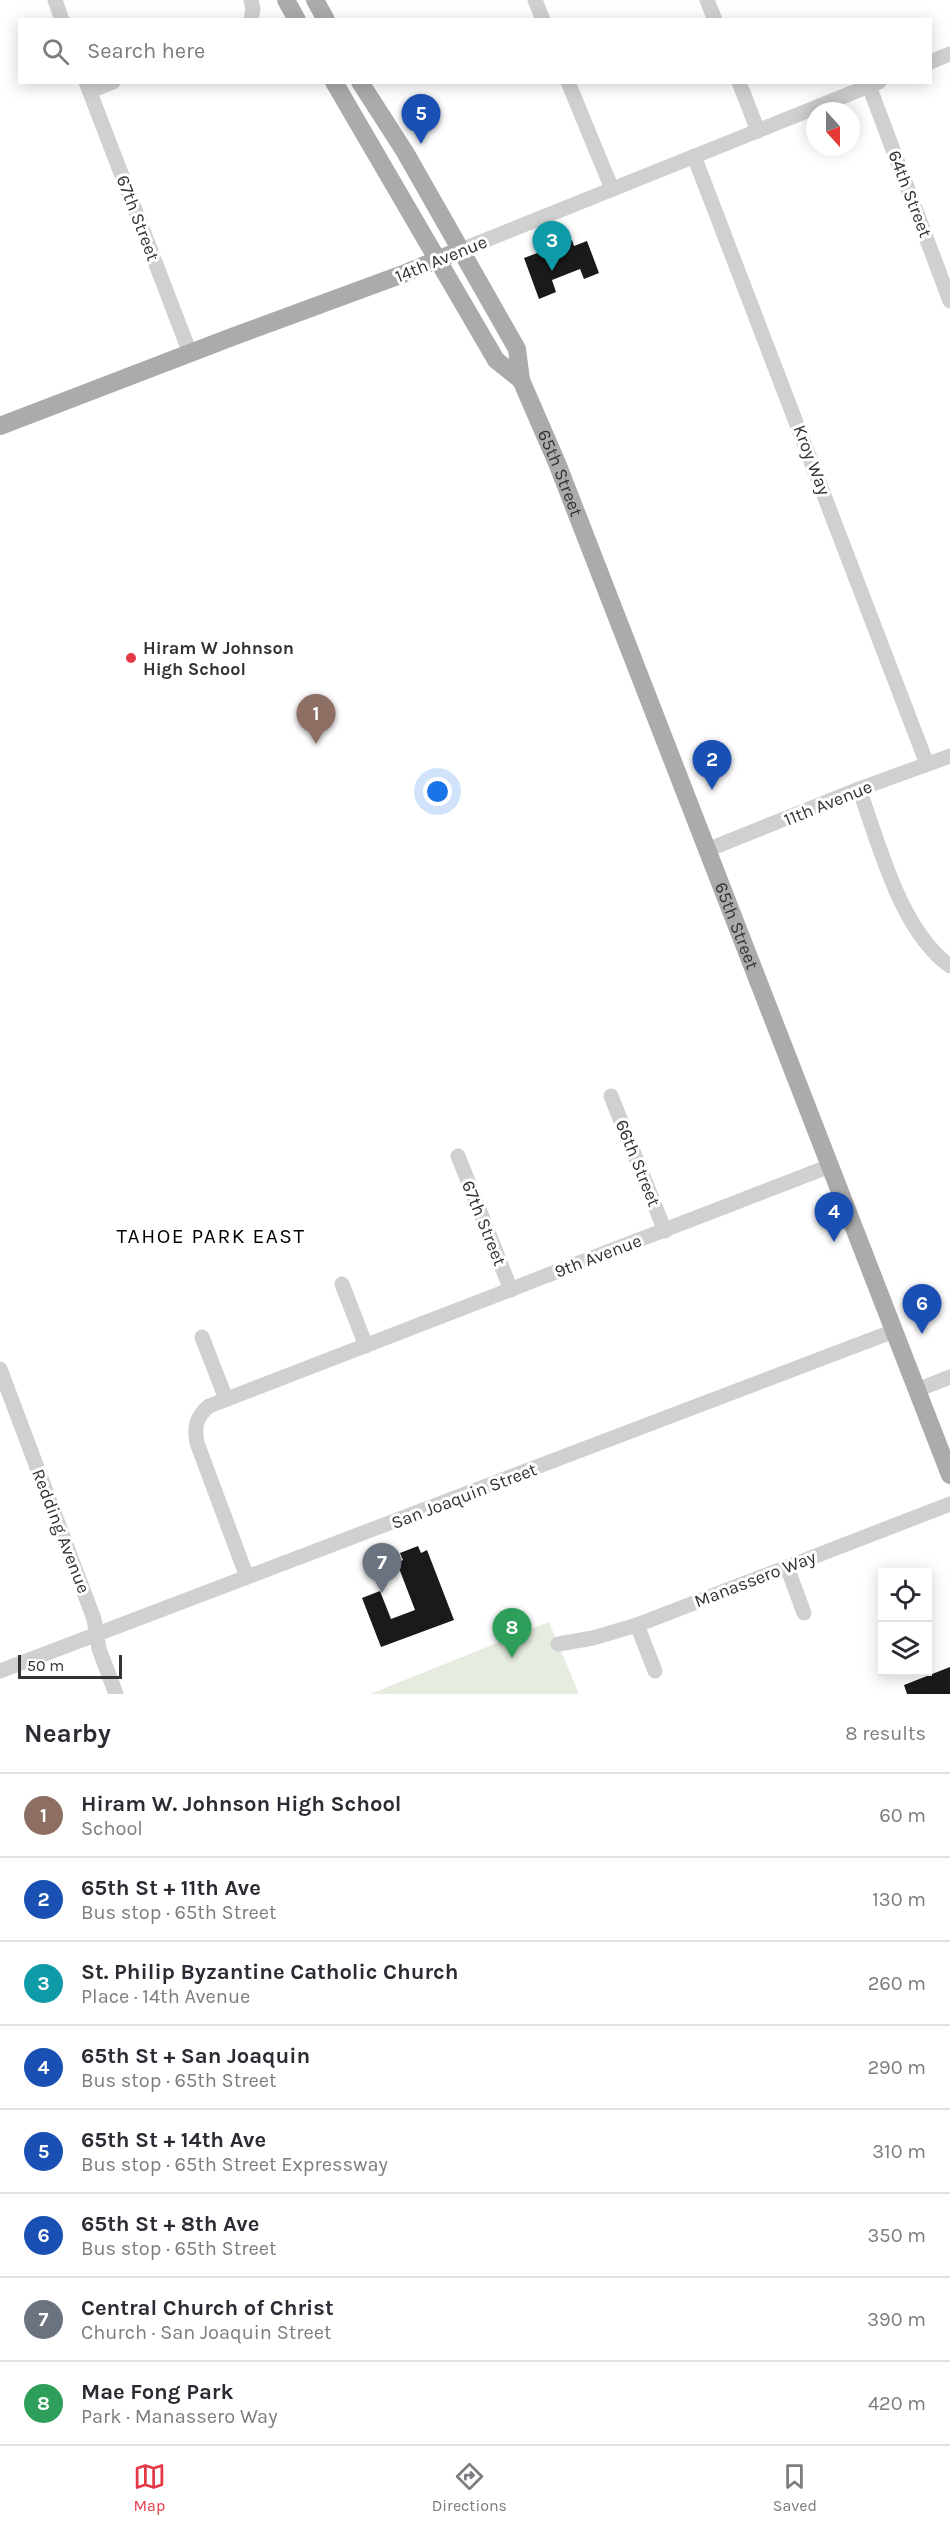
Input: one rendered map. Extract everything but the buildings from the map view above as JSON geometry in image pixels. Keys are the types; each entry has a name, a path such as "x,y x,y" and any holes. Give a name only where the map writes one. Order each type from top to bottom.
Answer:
{"main road":[{"path":"286,0 296,18"},
{"path":"315,0 325,18"},
{"name":"65th Street","path":"335,84 496,360 521,381"},
{"name":"65th Street","path":"361,84 405,152 517,349 521,381 549,442 950,1474"},
{"name":"14th Avenue","path":"0,426 461,250"}],"street":[{"path":"55,0 61,18"},
{"path":"251,0 253,9 251,18"},
{"path":"535,0 542,18"},
{"path":"707,0 714,18"},
{"path":"932,61 950,54"},
{"path":"88,87 103,84"},
{"path":"569,84 612,189"},
{"path":"741,84 758,131"},
{"name":"14th Avenue","path":"461,250 874,84"},
{"name":"64th Street","path":"874,84 950,301"},
{"name":"67th Street","path":"88,87 189,353"},
{"name":"Kroy Way","path":"694,156 927,764"},
{"name":"11th Avenue","path":"707,850 786,821 859,789 950,756"},
{"path":"859,789 909,919 930,949 950,966"},
{"name":"66th Street","path":"611,1096 665,1231"},
{"name":"67th Street","path":"458,1156 511,1290"},
{"name":"9th Avenue","path":"248,1577 197,1443 195,1431 202,1412 209,1406 830,1166"},
{"path":"342,1284 366,1346"},
{"name":"San Joaquin Street","path":"0,1671 894,1331"},
{"path":"202,1337 226,1399"},
{"name":"Redding Avenue","path":"0,1370 94,1619 96,1634 116,1694"},
{"path":"917,1390 950,1377"},
{"name":"Manassero Way","path":"558,1644 593,1638 637,1625 950,1504"},
{"path":"787,1567 804,1613"},
{"path":"637,1625 654,1671"}],"shaded area":[{"path":"549,1622 579,1694 370,1694"}],"place":[{"name":"65th St + 14th Ave","path":"421,144"},
{"name":"St. Philip Byzantine Catholic Church","path":"552,271"},
{"name":"Hiram W Johnson High School","path":"131,658"},
{"name":"Hiram W. Johnson High School","path":"316,744"},
{"name":"65th St + 11th Ave","path":"712,790"},
{"name":"65th St + San Joaquin","path":"834,1242"},
{"name":"65th St + 8th Ave","path":"922,1334"},
{"name":"Central Church of Christ","path":"382,1593"},
{"name":"Mae Fong Park","path":"512,1658"}],"district":[{"name":"TAHOE PARK EAST","path":"211,1236"}]}
